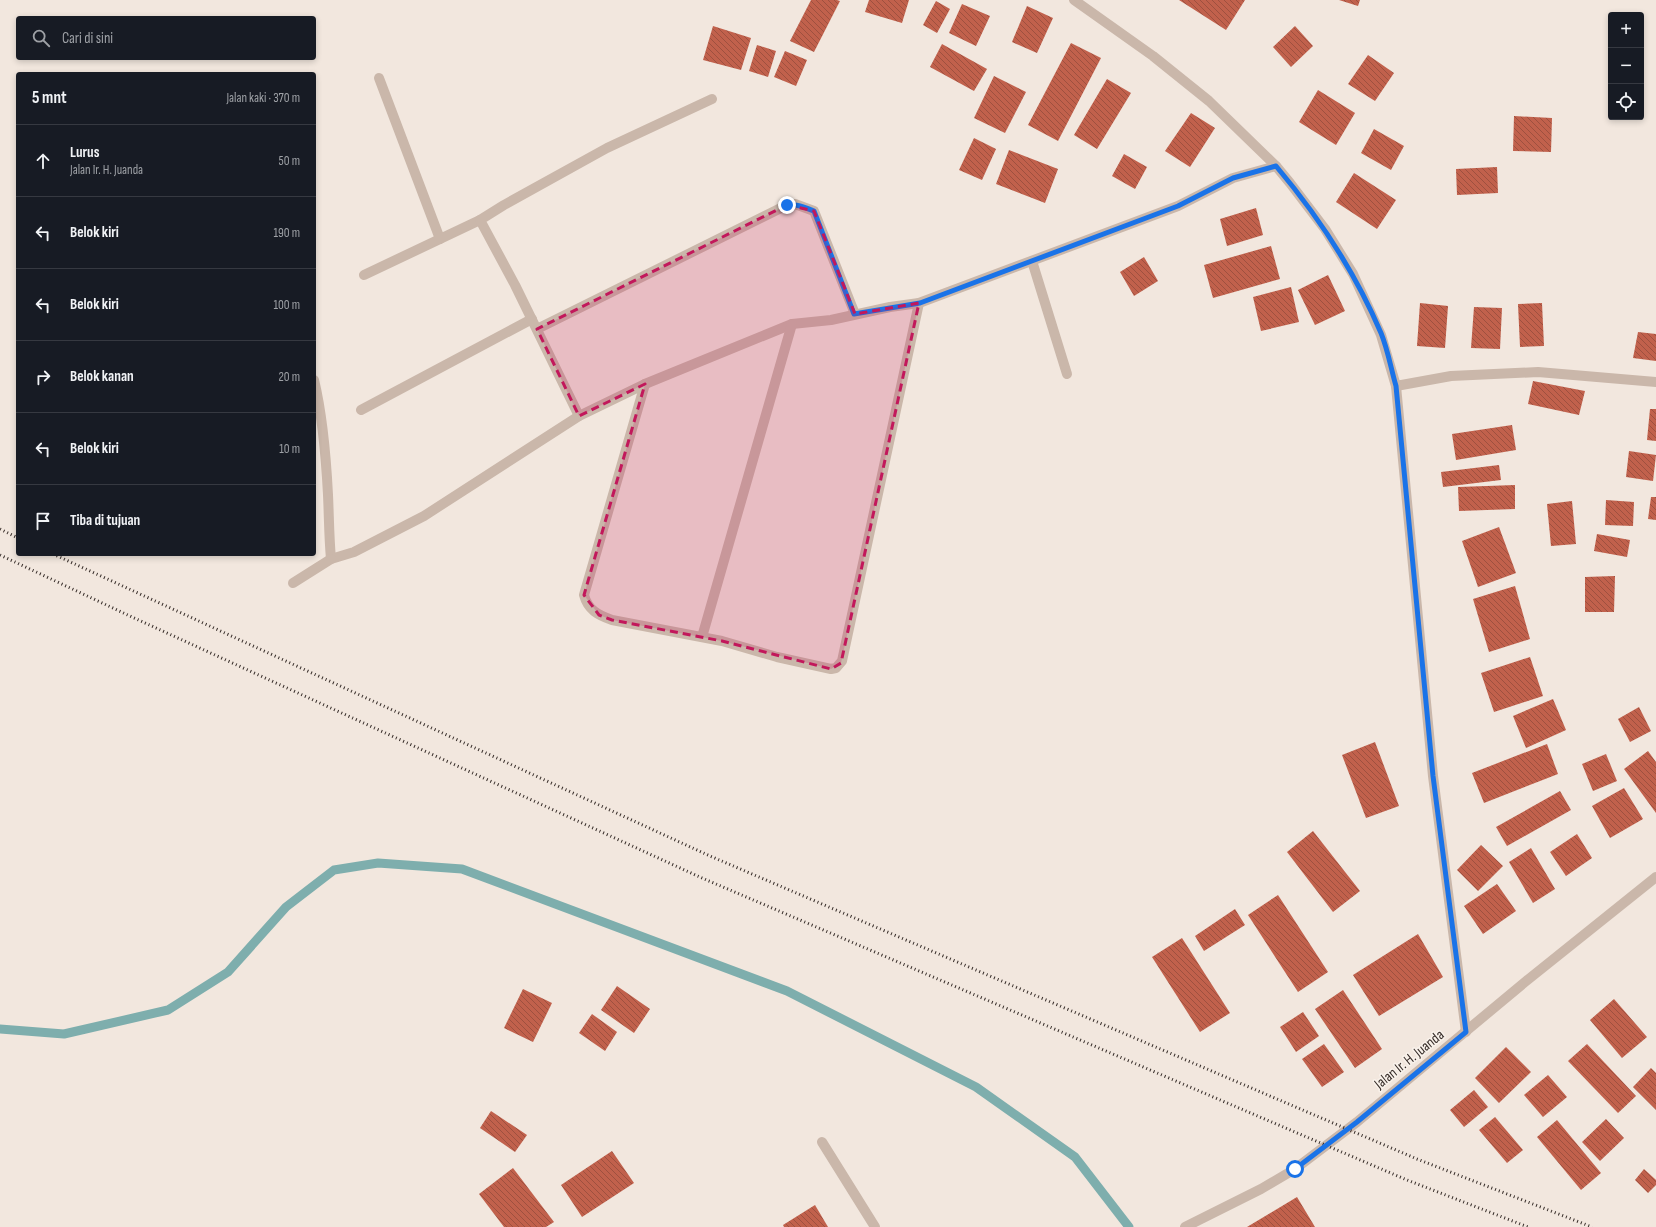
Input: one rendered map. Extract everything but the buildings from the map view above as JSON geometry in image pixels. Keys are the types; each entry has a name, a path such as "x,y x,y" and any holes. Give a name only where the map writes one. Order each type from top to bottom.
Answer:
{"street":[{"path":"1074,0 1152,56 1209,101 1276,166 1325,229 1353,274 1381,335 1396,386 1433,776 1466,1032"},
{"path":"379,78 440,238"},
{"path":"364,275 480,220 504,205 607,148 712,99"},
{"path":"293,583 331,559 354,552 424,516 579,416 645,384 792,324 831,320 854,314 920,303 1178,206 1233,178 1276,166"},
{"path":"537,329 787,205 795,204 814,211 854,314"},
{"path":"480,220 532,319 579,416"},
{"path":"1032,262 1067,374"},
{"path":"645,384 584,595 585,601 598,615 612,620 722,641 777,657 836,668 841,663 920,303"},
{"path":"361,410 532,319"},
{"path":"702,637 792,324"},
{"path":"1396,386 1451,376 1538,372 1656,382"},
{"path":"316,400 328,496 328,534 331,559"},
{"name":"Jalan Ir. H. Juanda","path":"1185,1227 1261,1189 1295,1169 1357,1122 1598,922 1656,877"},
{"path":"822,1142 875,1227"}],"highlighted area":[{"path":"787,205 814,211 855,314 919,303 841,663 831,669 722,641 612,620 599,615 584,595 645,384 579,416 537,329"}],"waterway":[{"path":"0,1029 64,1034 168,1010 228,972 286,907 334,870 378,863 462,869 787,991 976,1087 1075,1157 1129,1227"}],"railway":[{"path":"0,529 16,537"},
{"path":"0,555 702,878 1407,1180 1528,1227"},
{"path":"57,556 710,856 1417,1159 1592,1227"}],"route":[{"path":"787,205 795,204 814,211 854,314 920,303 1178,206 1233,178 1276,166 1325,229 1353,274 1381,335 1396,386 1433,776 1466,1032 1357,1122 1295,1169"}]}
